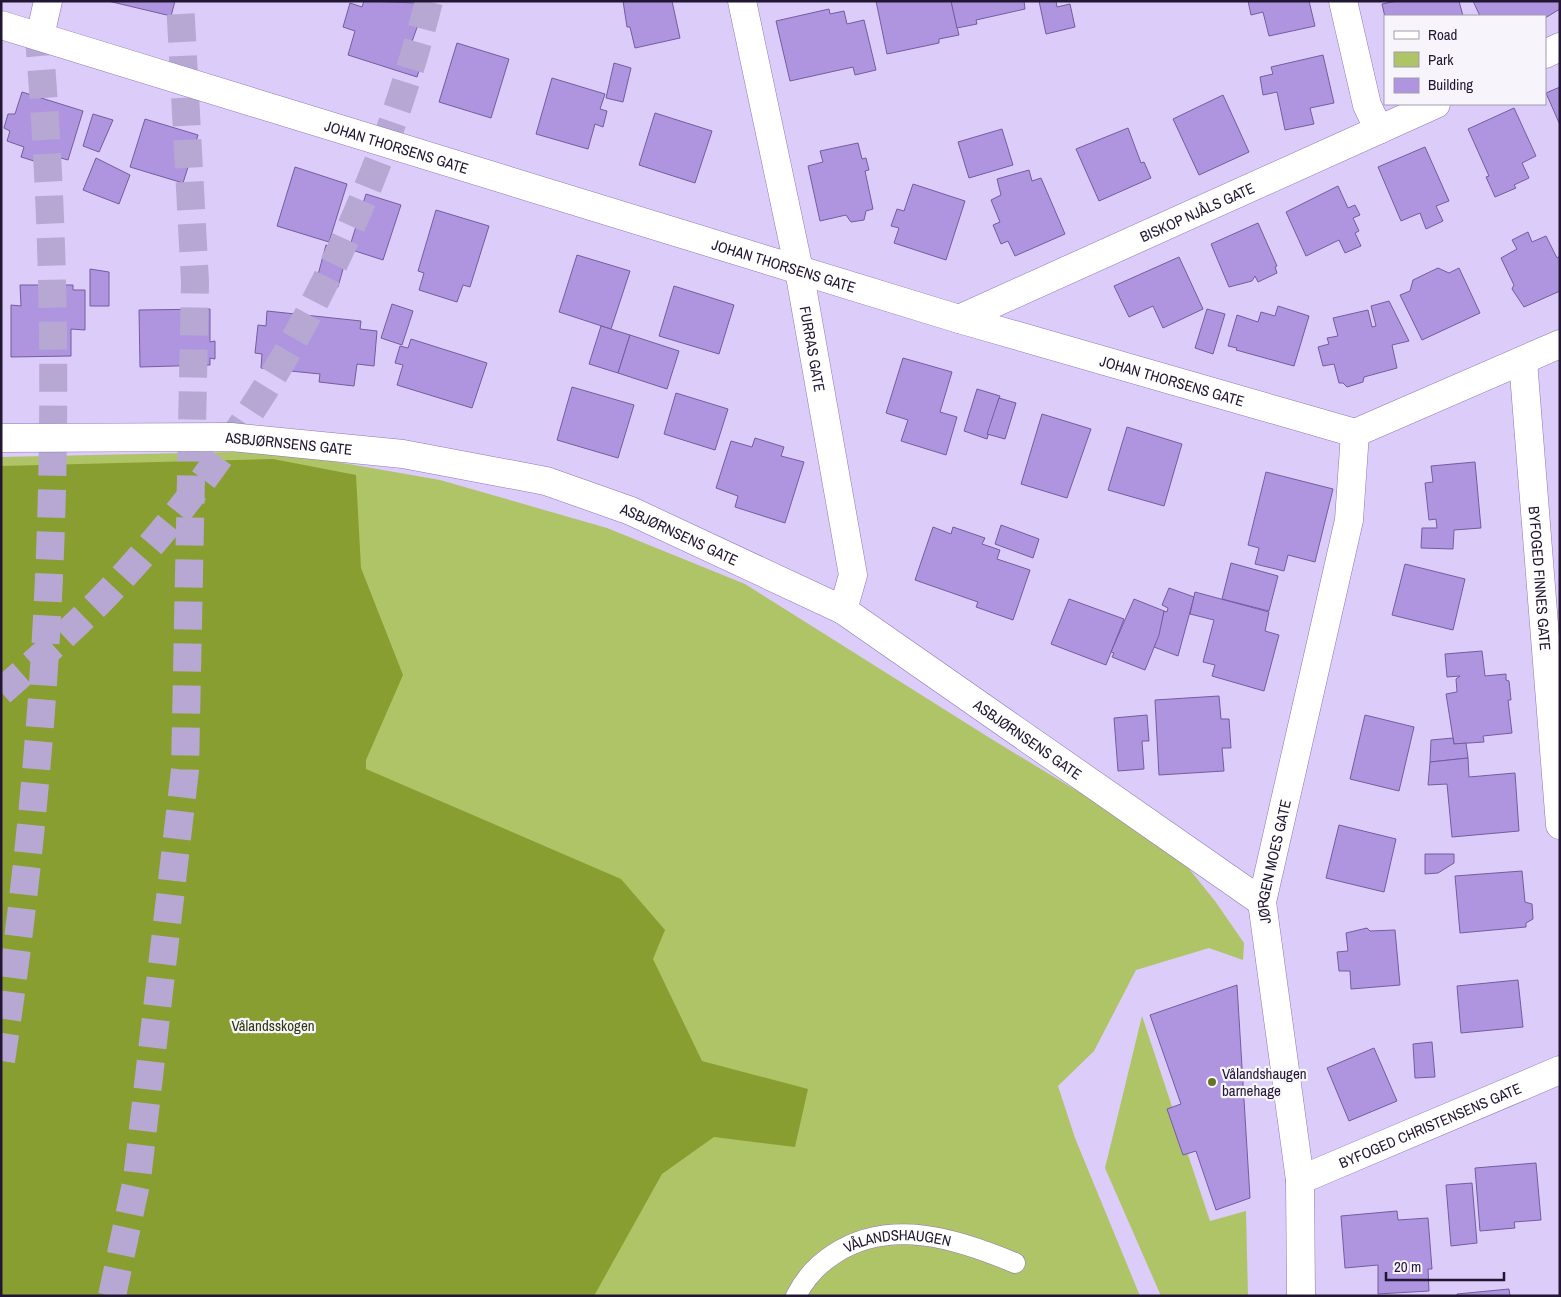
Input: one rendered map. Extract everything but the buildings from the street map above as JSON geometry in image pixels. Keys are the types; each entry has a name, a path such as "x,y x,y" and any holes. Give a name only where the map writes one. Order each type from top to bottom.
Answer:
{"street":[{"path":"40,36 48,1"},
{"name":"FURRAS GATE","path":"742,1 799,270 853,575 843,610"},
{"path":"1343,1 1367,105 1379,130"},
{"name":"JOHAN THORSENS GATE","path":"1,25 959,319 1356,433"},
{"path":"1546,54 1560,47"},
{"name":"BISKOP NJÅLS GATE","path":"959,319 1434,105"},
{"path":"1356,433 1560,344"},
{"name":"BYFOGED FINNES GATE","path":"1523,361 1560,825"},
{"name":"JØRGEN MOES GATE","path":"1301,1296 1300,1180 1262,902 1349,520 1356,433"},
{"name":"ASBJØRNSENS GATE","path":"1,438 231,437 403,454 546,481 631,511 843,610 1262,902"},
{"name":"BYFOGED CHRISTENSENS GATE","path":"1300,1180 1560,1070"}],"lane":[{"name":"VÅLANDSHAUGEN","path":"796,1296 806,1278 821,1262 848,1245 875,1235 910,1234 952,1240 1016,1262"}],"green space":[{"path":"274,451 440,480 607,528 745,584 993,740 1173,849 1215,901 1244,943 1243,960 1209,948 1136,970 1094,1051 1058,1086 1075,1138 1140,1296 1,1296 1,457"},
{"name":"Vålandsskogen","path":"273,459 356,475 361,568 403,675 366,760 366,769 621,879 665,930 653,959 702,1061 808,1089 795,1147 714,1137 662,1174 594,1296 1,1296 1,466"},
{"path":"1142,1016 1210,1221 1246,1211 1248,1296 1161,1296 1105,1168"}],"tunnel":[{"path":"112,1296 137,1179 185,770 195,282 180,1"},
{"path":"1,692 99,602 157,537 211,469 260,398 303,323 342,246 376,166 405,85 429,1"},
{"path":"1,1061 19,931 33,801 44,670 51,539 52,277 47,146 37,15"}],"place":[{"name":"Vålandshaugen barnehage","path":"1212,1082"}]}
